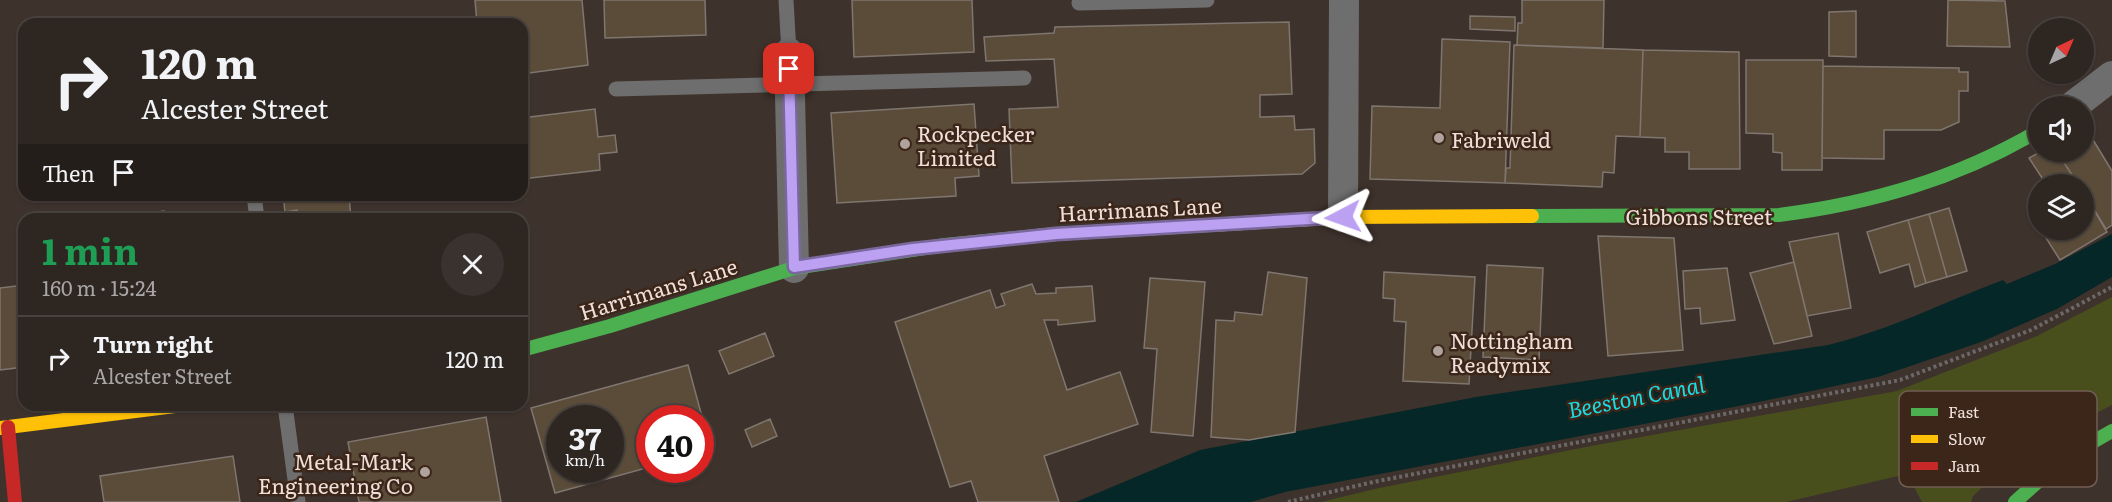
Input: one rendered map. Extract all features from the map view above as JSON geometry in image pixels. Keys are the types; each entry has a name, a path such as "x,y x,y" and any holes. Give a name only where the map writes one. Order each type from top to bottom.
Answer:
{"street":[{"path":"1343,217 1344,0"},
{"path":"789,53 794,267"},
{"path":"2086,96 2112,76"},
{"name":"Gibbons Street","path":"1343,217 1779,215 1825,210 1861,204 1927,186 1987,160 2028,137"},
{"name":"Harrimans Lane","path":"528,348 610,326 794,267 913,249 1056,234 1343,217"},
{"path":"15,502 4,428 136,411"},
{"path":"2097,439 2112,431"},
{"path":"2014,502 2031,487"}],"lane":[{"path":"786,0 789,53"},
{"path":"1079,3 1206,0"},
{"path":"616,88 1024,78"},
{"path":"286,411 298,502"}],"path":[{"path":"1288,502 1373,482 1900,380 2031,330 2112,287"}],"green space":[{"path":"2112,297 2112,405 2097,413 2097,391 1899,391 1899,476 1786,502 1321,502 1379,488 1591,446 1897,391 2037,336"},
{"path":"1914,487 1983,487 1973,496 1971,502 1922,502"}],"water":[{"name":"Beeston Canal","path":"2112,234 2112,277 2057,309 1981,342 1878,377 1744,405 1285,492 1251,502 1076,502 1200,450 1476,397 1828,345 1895,324 2003,280 2007,284 2055,264"}],"building":[{"path":"475,0 582,0 588,65 528,73 528,18 476,18"},
{"path":"604,0 705,0 706,35 605,38"},
{"path":"852,0 972,0 974,52 854,57"},
{"path":"1522,0 1604,0 1603,48 1517,45 1518,23 1522,23"},
{"path":"1948,0 2005,1 2010,47 1947,46"},
{"path":"1856,11 1856,57 1829,56 1829,12"},
{"path":"1470,16 1515,17 1515,31 1470,29"},
{"path":"1289,22 1292,94 1260,95 1260,117 1294,116 1295,130 1314,129 1315,163 1302,174 1012,183 1009,109 1058,107 1054,59 986,61 984,37 1054,33 1055,27"},
{"name":"Fabriweld","path":"1442,39 1510,42 1505,183 1370,179 1372,106 1440,108"},
{"path":"1514,45 1643,50 1640,137 1616,136 1614,173 1603,172 1602,187 1505,183 1506,168 1510,168"},
{"path":"1643,50 1739,52 1740,169 1689,169 1689,152 1665,152 1665,138 1640,137"},
{"path":"1746,60 1823,60 1822,170 1782,170 1782,153 1773,152 1773,134 1746,133"},
{"path":"1823,66 1959,68 1959,72 1968,72 1968,91 1959,91 1959,122 1941,130 1884,130 1884,159 1822,158"},
{"name":"Rockpecker Limited","path":"974,104 979,176 955,178 956,196 837,203 831,113"},
{"path":"595,109 598,137 615,135 617,152 599,154 600,170 528,178 528,117"},
{"path":"2094,141 2112,171 2112,225 2106,229 2094,209 2094,174 2071,174 2064,162 2094,162"},
{"path":"2032,162 2064,162 2071,174 2039,174"},
{"path":"284,201 350,201 350,213 297,213 297,210 285,212"},
{"path":"1949,208 1967,271 1947,277 1929,214"},
{"path":"2094,210 2107,232 2094,240"},
{"path":"1929,214 1947,277 1926,283 1908,220"},
{"path":"1908,220 1926,283 1915,287 1909,264 1880,273 1867,232"},
{"path":"1838,233 1851,308 1807,316 1789,242"},
{"path":"1598,236 1674,238 1683,350 1608,356"},
{"path":"2047,240 2094,240 2060,260"},
{"path":"1794,262 1812,336 1774,344 1750,273"},
{"path":"1487,265 1543,268 1539,360 1483,357"},
{"path":"1727,268 1735,320 1701,324 1700,308 1685,309 1683,271"},
{"path":"1268,272 1307,278 1295,432 1249,440 1211,437 1216,320 1234,321 1235,312 1262,315"},
{"name":"Nottingham Readymix","path":"1384,272 1475,277 1469,384 1403,381 1406,322 1394,321 1395,299 1383,298"},
{"path":"1150,278 1205,282 1193,436 1151,432 1157,349 1144,348"},
{"path":"1032,284 1036,294 1056,293 1056,288 1092,286 1095,321 1058,325 1058,320 1044,320 1067,390 1120,372 1138,424 1044,456 1059,502 978,502 971,481 950,487 895,322 990,290 996,308 1005,305 1001,294"},
{"path":"18,286 18,368 0,370 0,288"},
{"path":"765,333 774,356 729,374 719,351"},
{"path":"688,365 699,405 636,405 636,471 624,474 624,405 546,405 546,461 531,408"},
{"name":"Metal-Mark Engineering Co","path":"486,417 501,502 359,502 348,442"},
{"path":"770,419 777,436 752,447 745,430"},
{"path":"233,456 240,502 104,502 100,476"},
{"path":"552,483 592,483 555,493"}],"traffic: fast":[{"path":"1532,216 1779,215 1813,210 1880,196 1945,176 2028,136"},
{"path":"528,348 610,326 794,268 945,245 1056,234 1211,225"},
{"path":"2097,440 2112,431"},
{"path":"2015,502 2032,487"}],"traffic: slow":[{"path":"1211,225 1343,217 1532,216"},
{"path":"0,428 135,411"}],"traffic: jam":[{"path":"8,427 15,502"}],"place":[{"name":"Fabriweld","path":"1439,138"},
{"name":"Rockpecker Limited","path":"905,144"},
{"name":"Nottingham Readymix","path":"1438,351"},
{"name":"Metal-Mark Engineering Co","path":"425,472"}],"route":[{"path":"789,69 794,267 913,249 1056,234 1343,217"}]}
